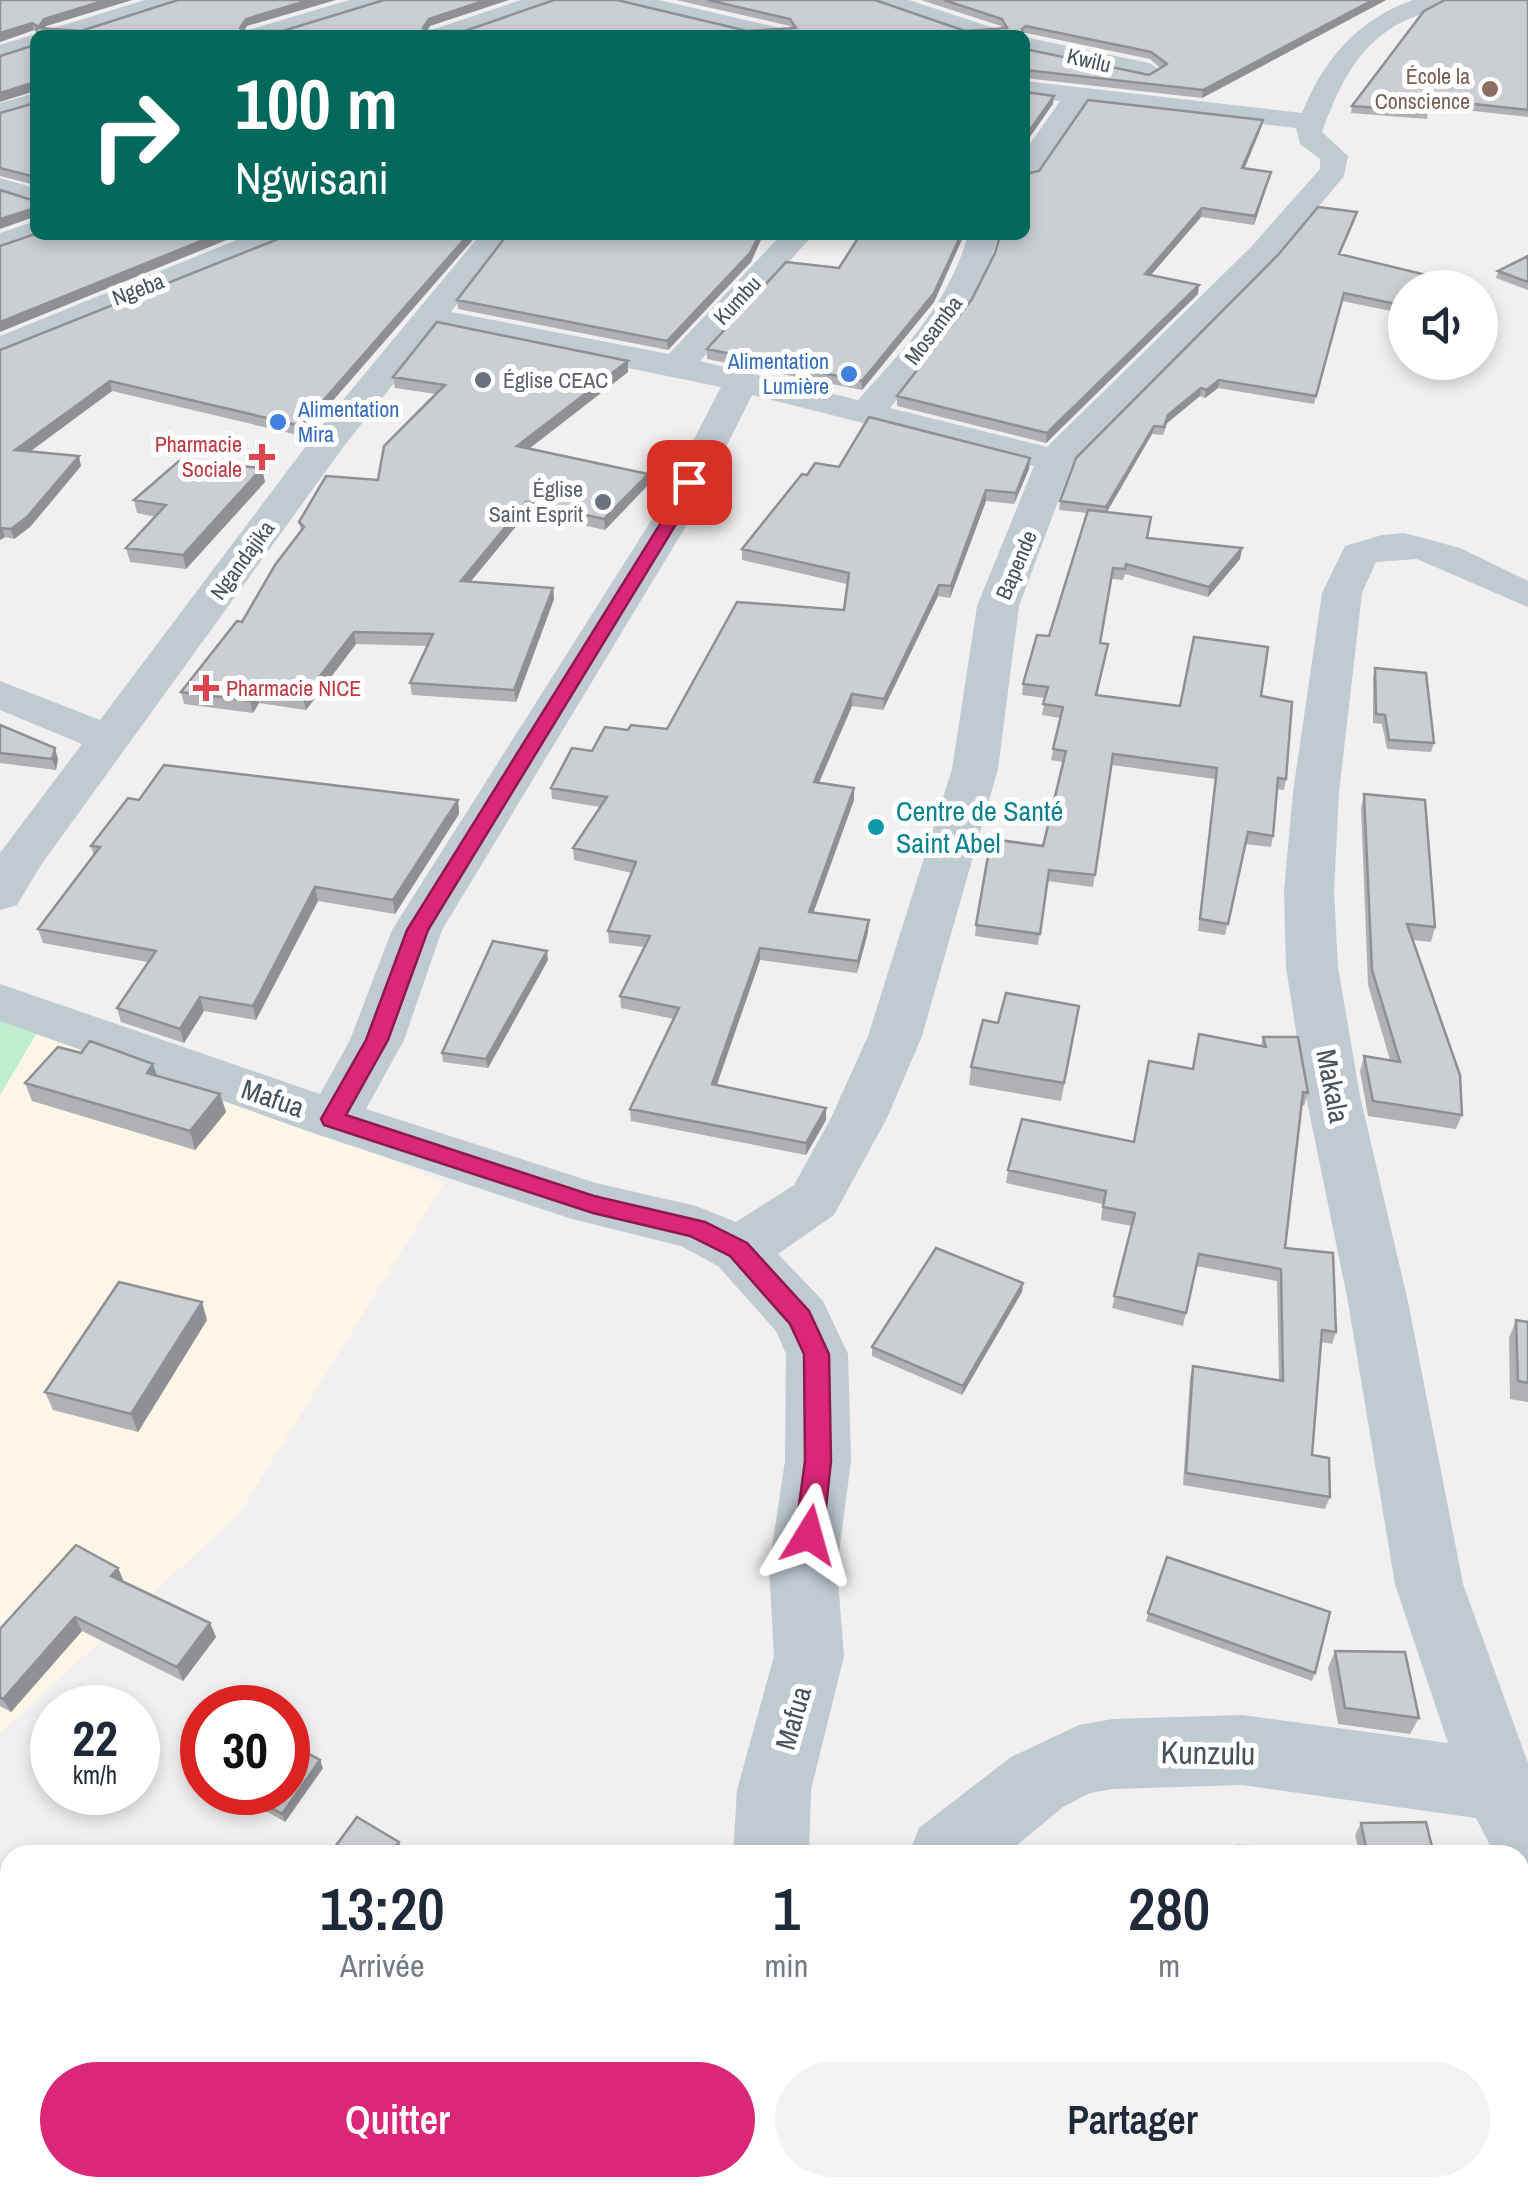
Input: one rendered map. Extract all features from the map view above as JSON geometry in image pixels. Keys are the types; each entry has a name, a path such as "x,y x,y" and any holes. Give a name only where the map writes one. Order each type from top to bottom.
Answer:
{"street":[{"path":"71,0 163,30"},
{"path":"72,30 170,0"},
{"path":"274,30 376,0"},
{"path":"455,30 545,0"},
{"path":"628,0 758,30"},
{"path":"635,25 700,0"},
{"path":"885,0 976,30"},
{"path":"1030,90 1311,122 1324,90 1346,54 1388,16 1436,0"},
{"path":"0,52 30,43"},
{"name":"Kwilu","path":"1030,46 1153,72"},
{"path":"1030,164 1077,96"},
{"path":"0,111 30,102"},
{"name":"Bapende","path":"739,1250 814,1200 859,1118 895,1036 975,769 998,606 1056,460 1263,253 1334,170 1334,156 1310,138 1311,122"},
{"path":"0,173 30,165"},
{"path":"0,188 30,197"},
{"path":"0,244 30,232"},
{"path":"188,240 232,253"},
{"name":"Ngeba","path":"0,348 264,240"},
{"name":"Ngandajika","path":"0,894 19,861 331,438 492,240"},
{"name":"Kumbu","path":"677,366 793,240"},
{"name":"Mosamba","path":"864,415 946,316 977,269 983,240"},
{"path":"432,318 677,366 1056,460"},
{"path":"332,1119 377,1040 417,930 670,521 740,384"},
{"name":"Makala","path":"1514,1814 1430,1584 1378,1302 1333,1096 1312,967 1309,890 1316,792 1342,593 1359,554 1376,546 1433,550 1528,596"},
{"path":"0,694 111,740"},
{"name":"Mafua","path":"0,1002 332,1119 593,1204 696,1228 739,1250 800,1318 816,1354 818,1461 804,1568 810,1656 774,1790 771,1845"},
{"name":"Kunzulu","path":"958,1845 1037,1782 1079,1760 1112,1754 1242,1750 1514,1814"}],"shaded area":[{"path":"42,1024 295,1117 444,1183 239,1514 52,1685 30,1685 30,1706 0,1733 0,1095"}],"green space":[{"path":"0,1006 42,1024 0,1095"}],"building":[{"path":"0,0 106,0 44,19 38,28 67,30 37,30 32,23 0,33"},
{"path":"178,0 309,0 246,19 240,28 243,30 84,30"},
{"path":"384,0 486,0 429,19 423,28 426,30 286,30"},
{"path":"554,0 617,0 743,30 468,30"},
{"path":"708,0 875,0 962,30 763,30 796,28 790,19"},
{"path":"944,0 1373,0 1203,90 1030,71 1030,50 1149,75 1167,64 1151,52 1026,26 1022,29 979,30 1007,28 1002,19"},
{"path":"1445,0 1528,0 1528,110 1447,101 1448,104 1428,103 1428,112 1352,106 1424,11"},
{"path":"30,47 30,84 0,93 0,56"},
{"path":"1030,93 1054,96 1030,130"},
{"path":"1088,100 1263,120 1242,168 1271,172 1255,216 1202,208 1145,274 1199,285 1047,433 897,396 972,299 999,240 1030,240 1030,173 1039,171"},
{"path":"30,104 30,176 0,168 0,113"},
{"path":"0,190 30,199 30,210 0,219"},
{"path":"1318,207 1357,212 1339,254 1405,270 1388,270 1388,302 1344,293 1316,396 1219,380 1206,390 1201,388 1168,415 1164,427 1154,426 1106,507 1060,501 1076,458 1278,255"},
{"path":"30,236 30,240 204,240 0,322 0,246"},
{"path":"275,240 464,240 301,426 110,381 15,450 79,456 27,517 11,529 0,528 0,350"},
{"path":"503,240 756,240 750,253 667,341 457,300"},
{"path":"857,240 959,240 934,293 862,381 707,349 786,262 839,268"},
{"path":"1528,256 1528,282 1498,271"},
{"path":"437,322 628,361 517,446 648,474 604,519 526,502 461,581 553,588 514,690 410,683 433,634 354,632 303,698 257,691 250,701 181,692 237,621 242,622 275,565 304,527 299,522 326,476 378,480 384,446 445,385 393,377"},
{"path":"869,417 1030,458 1016,493 986,490 951,586 939,585 884,699 852,694 814,782 854,788 809,912 869,920 858,961 760,948 712,1084 826,1108 806,1143 630,1109 679,1008 620,996 650,936 608,931 636,862 573,848 607,797 551,788 572,748 592,751 605,727 667,729 737,602 844,610 849,573 742,549 815,463 839,467"},
{"path":"179,461 262,468 183,555 126,548 166,505 134,500"},
{"path":"1088,510 1151,517 1147,538 1242,548 1209,587 1126,564 1125,569 1113,568 1100,643 1108,644 1096,695 1180,706 1194,637 1268,647 1261,696 1292,702 1286,779 1278,778 1273,836 1248,832 1228,924 1200,919 1217,768 1113,754 1095,875 1049,870 1040,934 976,925 991,839 1043,846 1066,751 1053,749 1063,707 1043,704 1048,687 1023,684 1037,635 1049,636"},
{"path":"1375,668 1426,673 1434,743 1389,740 1385,715 1376,714"},
{"path":"0,725 55,748 52,759 0,753"},
{"path":"164,765 458,800 393,900 315,887 253,1006 200,997 180,1029 117,1008 156,951 38,929 100,847 91,846 128,798 139,800"},
{"path":"1364,794 1425,800 1435,927 1407,924 1460,1075 1462,1115 1373,1101 1364,1056 1400,1062 1372,970"},
{"path":"493,941 547,951 486,1059 442,1053"},
{"path":"1006,993 1079,1006 1064,1083 971,1067 983,1020 998,1023"},
{"path":"1199,1034 1266,1047 1263,1037 1298,1037 1308,1093 1303,1092 1285,1248 1333,1253 1336,1332 1322,1330 1312,1455 1329,1458 1330,1497 1186,1473 1193,1366 1283,1381 1281,1269 1199,1254 1186,1313 1114,1296 1135,1213 1103,1207 1106,1191 1008,1170 1022,1119 1134,1142 1149,1061 1193,1069"},
{"path":"90,1041 153,1064 147,1073 220,1094 190,1131 25,1083 58,1047 81,1053"},
{"path":"936,1248 1023,1283 963,1386 872,1347"},
{"path":"119,1282 202,1302 131,1414 45,1392"},
{"path":"1516,1320 1528,1322 1528,1383 1518,1381"},
{"path":"76,1545 118,1568 111,1576 210,1623 177,1667 75,1617 3,1699 0,1629"},
{"path":"1167,1557 1330,1612 1315,1673 1148,1613"},
{"path":"1335,1651 1405,1652 1419,1718 1345,1708"},
{"path":"310,1755 320,1760 310,1774"},
{"path":"357,1817 399,1842 397,1845 336,1845"},
{"path":"1426,1822 1432,1845 1365,1845 1361,1823"}],"place":[{"name":"École la Conscience","path":"1490,89"},
{"name":"Alimentation Lumière","path":"849,374"},
{"name":"Église CEAC","path":"483,380"},
{"name":"Alimentation Mira","path":"278,422"},
{"name":"Pharmacie Sociale","path":"262,457"},
{"name":"Église Saint Esprit","path":"603,502"},
{"name":"Pharmacie NICE","path":"206,688"},
{"name":"Centre de Santé Saint Abel","path":"876,827"}],"route":[{"path":"689,482 670,521 417,930 377,1040 332,1119 593,1204 696,1228 739,1250 800,1318 816,1354 818,1461 809,1535"}]}
